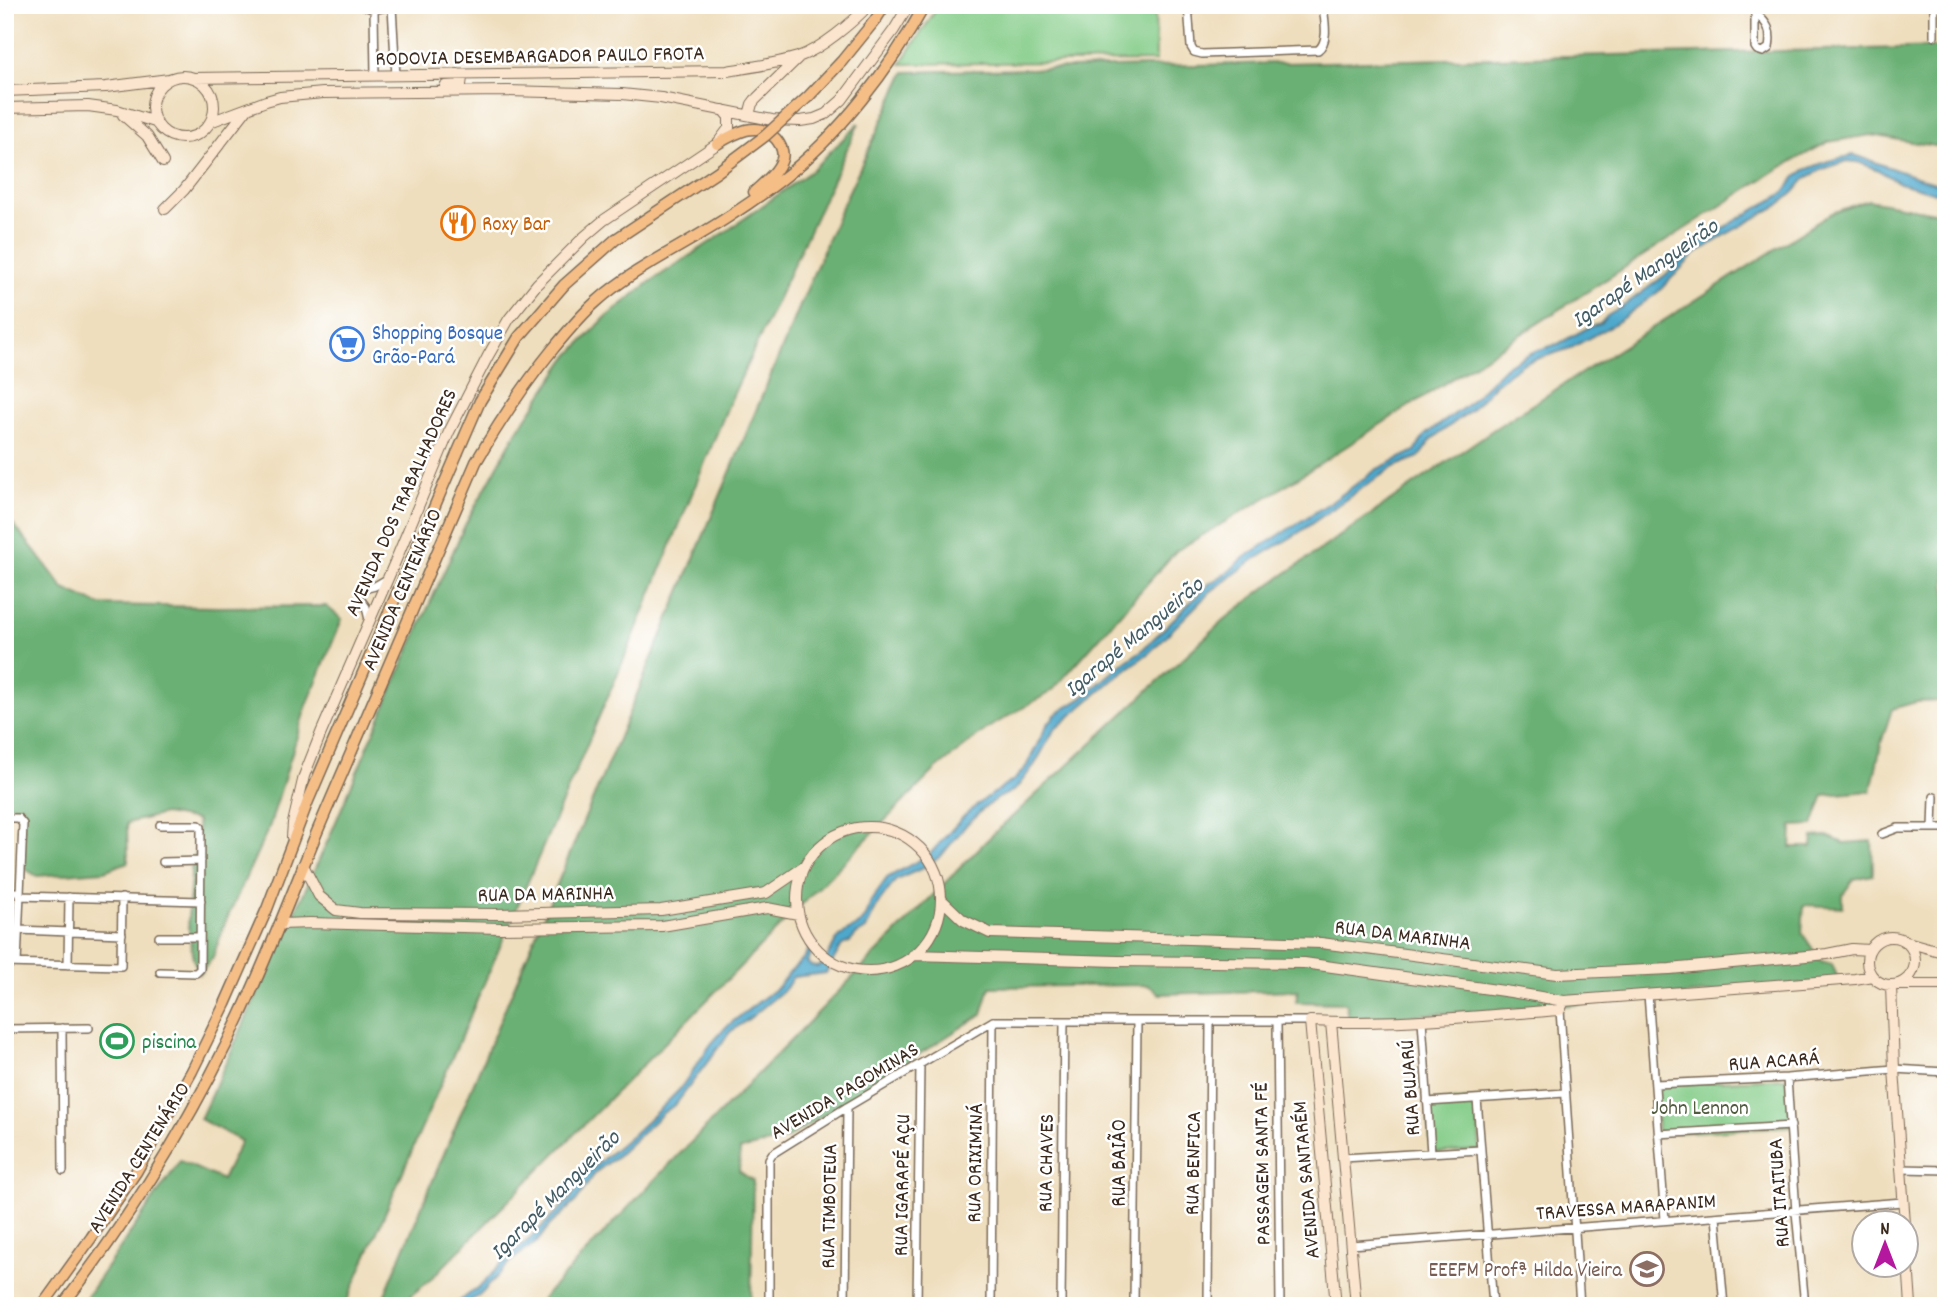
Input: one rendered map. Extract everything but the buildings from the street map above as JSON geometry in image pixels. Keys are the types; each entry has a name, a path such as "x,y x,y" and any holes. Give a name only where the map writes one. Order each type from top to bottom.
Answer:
{"main road":[{"name":"RODOVIA DESEMBARGADOR PAULO FROTA","path":"193,78 727,71 801,56 842,30 869,5"},
{"name":"AVENIDA CENTENÁRIO","path":"42,1306 136,1172 192,1071 232,988 308,801 480,401 519,337 564,285 616,239 717,172 809,96 842,61 885,5"},
{"name":"RODOVIA DESEMBARGADOR PAULO FROTA","path":"210,122 280,97 323,93 436,92 622,93 786,122 814,119 826,114 842,100 894,30 909,5"},
{"name":"AVENIDA CENTENÁRIO","path":"62,1306 121,1224 165,1156 204,1088 250,995 476,462 502,417 553,349 597,301 643,268 724,220 783,179 841,123 887,66 925,5"},
{"path":"749,116 755,100 801,56"},
{"path":"436,92 444,86 461,85 462,78 457,74"},
{"path":"5,90 106,87 177,77 193,78 210,93 214,107 210,122 195,135 179,138 164,132 155,122 152,114 153,98 156,90 169,79"},
{"path":"5,108 88,106 117,110 155,122"},
{"path":"165,209 184,190 247,108"},
{"path":"117,110 142,131 163,162"},
{"path":"717,144 729,128 729,117 723,110"},
{"path":"717,144 736,133 758,129 774,137 783,154 775,171 724,220"},
{"name":"AVENIDA DOS TRABALHADORES","path":"292,844 293,823 304,776 321,733 449,432 509,319 566,253 604,220 717,144"},
{"path":"872,826 900,833 926,854 940,883 942,899 934,930 914,956 900,964 868,971 837,963 823,954 803,929 796,898 804,867 813,853 838,833 872,826"},
{"name":"RUA DA MARINHA","path":"303,865 319,896 336,910 359,913 470,914 661,910 766,893 804,867"},
{"name":"RUA DA MARINHA","path":"942,899 963,920 990,933 1321,943 1557,974 1671,969 1828,954 1852,949 1869,950"},
{"name":"RUA DA MARINHA","path":"280,924 500,928 662,926 767,908 798,914"},
{"path":"1946,953 1897,937 1886,937 1876,941 1869,950 1867,966 1872,976 1891,985 1946,985"},
{"path":"1891,985 1906,980 1915,966 1914,950 1907,942"},
{"name":"RUA DA MARINHA","path":"914,956 1304,963 1511,992 1562,1005"},
{"name":"RUA DA MARINHA","path":"1310,1021 1422,1020 1648,995 1872,976"},
{"path":"1891,985 1904,1210"},
{"name":"AVENIDA SANTARÉM","path":"1310,1021 1336,1306"},
{"name":"AVENIDA SANTARÉM","path":"1331,1022 1356,1306"},
{"path":"1313,1051 1320,1048 1333,1051"},
{"path":"1909,1280 1911,1306"}],"street":[{"path":"362,5 374,10 393,6 396,76"},
{"path":"1188,5 1191,47 1194,52 1202,54 1318,50 1323,46 1325,38 1323,5"},
{"path":"1934,5 1934,36"},
{"path":"1755,9 1769,28 1769,48 1763,52 1755,47 1755,9"},
{"path":"374,10 375,76"},
{"path":"364,589 387,579"},
{"path":"361,600 369,620"},
{"path":"1933,828 1934,797"},
{"path":"5,818 22,820 23,824 17,963"},
{"path":"160,825 201,826 198,972 160,972"},
{"path":"1882,834 1898,828 1946,828"},
{"path":"163,862 201,862"},
{"path":"5,892 201,901"},
{"path":"68,965 69,897"},
{"path":"5,963 121,966 122,898"},
{"path":"18,930 122,934"},
{"path":"159,937 200,937"},
{"path":"1648,995 1665,1220"},
{"path":"1562,1005 1565,1093 1580,1306"},
{"name":"RUA BUJARÚ","path":"1422,1020 1431,1153"},
{"name":"RUA DA MARINHA","path":"993,1021 1310,1021"},
{"name":"AVENIDA PAGOMINAS","path":"769,1306 769,1159 777,1150 993,1021"},
{"name":"RUA ORIXIMINÁ","path":"990,1306 993,1021"},
{"name":"RUA CHAVES","path":"1061,1306 1064,1021"},
{"name":"RUA BAIÃO","path":"1134,1306 1137,1021"},
{"name":"RUA BENFICA","path":"1208,1306 1210,1021"},
{"name":"PASSAGEM SANTA FÉ","path":"1277,1021 1280,1306"},
{"path":"62,1028 63,1171"},
{"path":"5,1029 89,1028"},
{"name":"RUA IGARAPÉ AÇU","path":"917,1306 920,1064"},
{"name":"RUA ACARÁ","path":"1655,1084 1894,1069 1946,1072"},
{"name":"RUA ITAITUBA","path":"1787,1077 1805,1306"},
{"path":"1427,1102 1565,1093"},
{"path":"1477,1099 1493,1306"},
{"name":"RUA TIMBOTEUA","path":"845,1306 847,1107"},
{"path":"1658,1134 1791,1126"},
{"path":"1343,1158 1480,1150"},
{"path":"1901,1170 1946,1170"},
{"name":"TRAVESSA MARAPANIM","path":"1351,1245 1903,1202"},
{"path":"1716,1217 1724,1306"}],"green space":[{"path":"939,5 1155,5 1156,61 901,64"},
{"path":"1946,47 1946,148 1871,135 1828,142 1778,169 1277,491 1176,551 1052,691 988,728 936,769 430,1280 398,1306 380,1306 841,208 905,72"},
{"path":"859,123 728,406 630,645 345,1306 80,1306 180,1161 222,1180 241,1141 200,1119 329,838 465,525 513,438 566,359 606,317 650,282 811,171"},
{"path":"1868,200 1946,214 1946,701 1916,702 1892,709 1871,791 1824,795 1813,825 1792,826 1791,847 1812,847 1813,837 1827,836 1844,843 1872,841 1873,875 1854,879 1843,894 1843,907 1804,905 1802,933 1821,961 1832,964 1839,981 1560,1006 1348,1019 1346,1003 1296,1002 1298,990 1160,994 1148,985 990,987 982,1014 786,1139 740,1150 739,1171 753,1181 751,1306 535,1306 660,1174 986,841 1224,620 1262,590 1497,427 1832,213"},
{"path":"5,518 13,524 64,589 100,605 326,606 342,619 305,710 270,825 225,923 213,957 200,974 193,959 188,921 192,861 198,845 197,820 164,814 127,823 128,862 104,871 37,876 20,866 23,806 5,805"},
{"name":"John Lennon","path":"1787,1078 1791,1126 1658,1134 1655,1084"},
{"path":"1477,1099 1480,1150 1431,1153 1427,1102"}],"water":[{"path":"1854,155 1946,186 1946,196 1900,183 1858,162 1847,161 1806,178 1779,205 1694,255 1658,292 1616,323 1571,348 1524,363 1494,385 1471,410 1432,439 1419,457 1394,467 1210,592 1150,652 1054,730 1035,764 1015,790 983,809 941,856 925,867 896,880 878,904 866,929 842,945 826,973 793,977 786,988 730,1032 676,1104 596,1172 576,1201 550,1225 537,1242 513,1259 482,1293 463,1306 453,1306 484,1283 510,1254 523,1245 569,1200 590,1170 680,1089 726,1027 779,986 806,955 811,943 812,953 807,962 818,967 824,963 836,941 866,917 871,901 887,878 930,854 964,816 1015,779 1026,767 1047,725 1056,714 1082,698 1141,651 1210,583 1377,469 1415,451 1425,435 1466,406 1506,366 1600,324 1607,316 1668,273 1698,244 1783,194 1805,170"}],"place":[{"name":"Roxy Bar","path":"458,223"},
{"name":"Shopping Bosque Grão-Pará","path":"347,344"},
{"name":"piscina","path":"117,1041"},
{"name":"EEEFM Profª Hilda Vieira","path":"1647,1269"}],"water label":[{"name":"Igarapé Mangueirão","path":"1644,272"},
{"name":"Igarapé Mangueirão","path":"1133,636"},
{"name":"Igarapé Mangueirão","path":"554,1194"}]}
